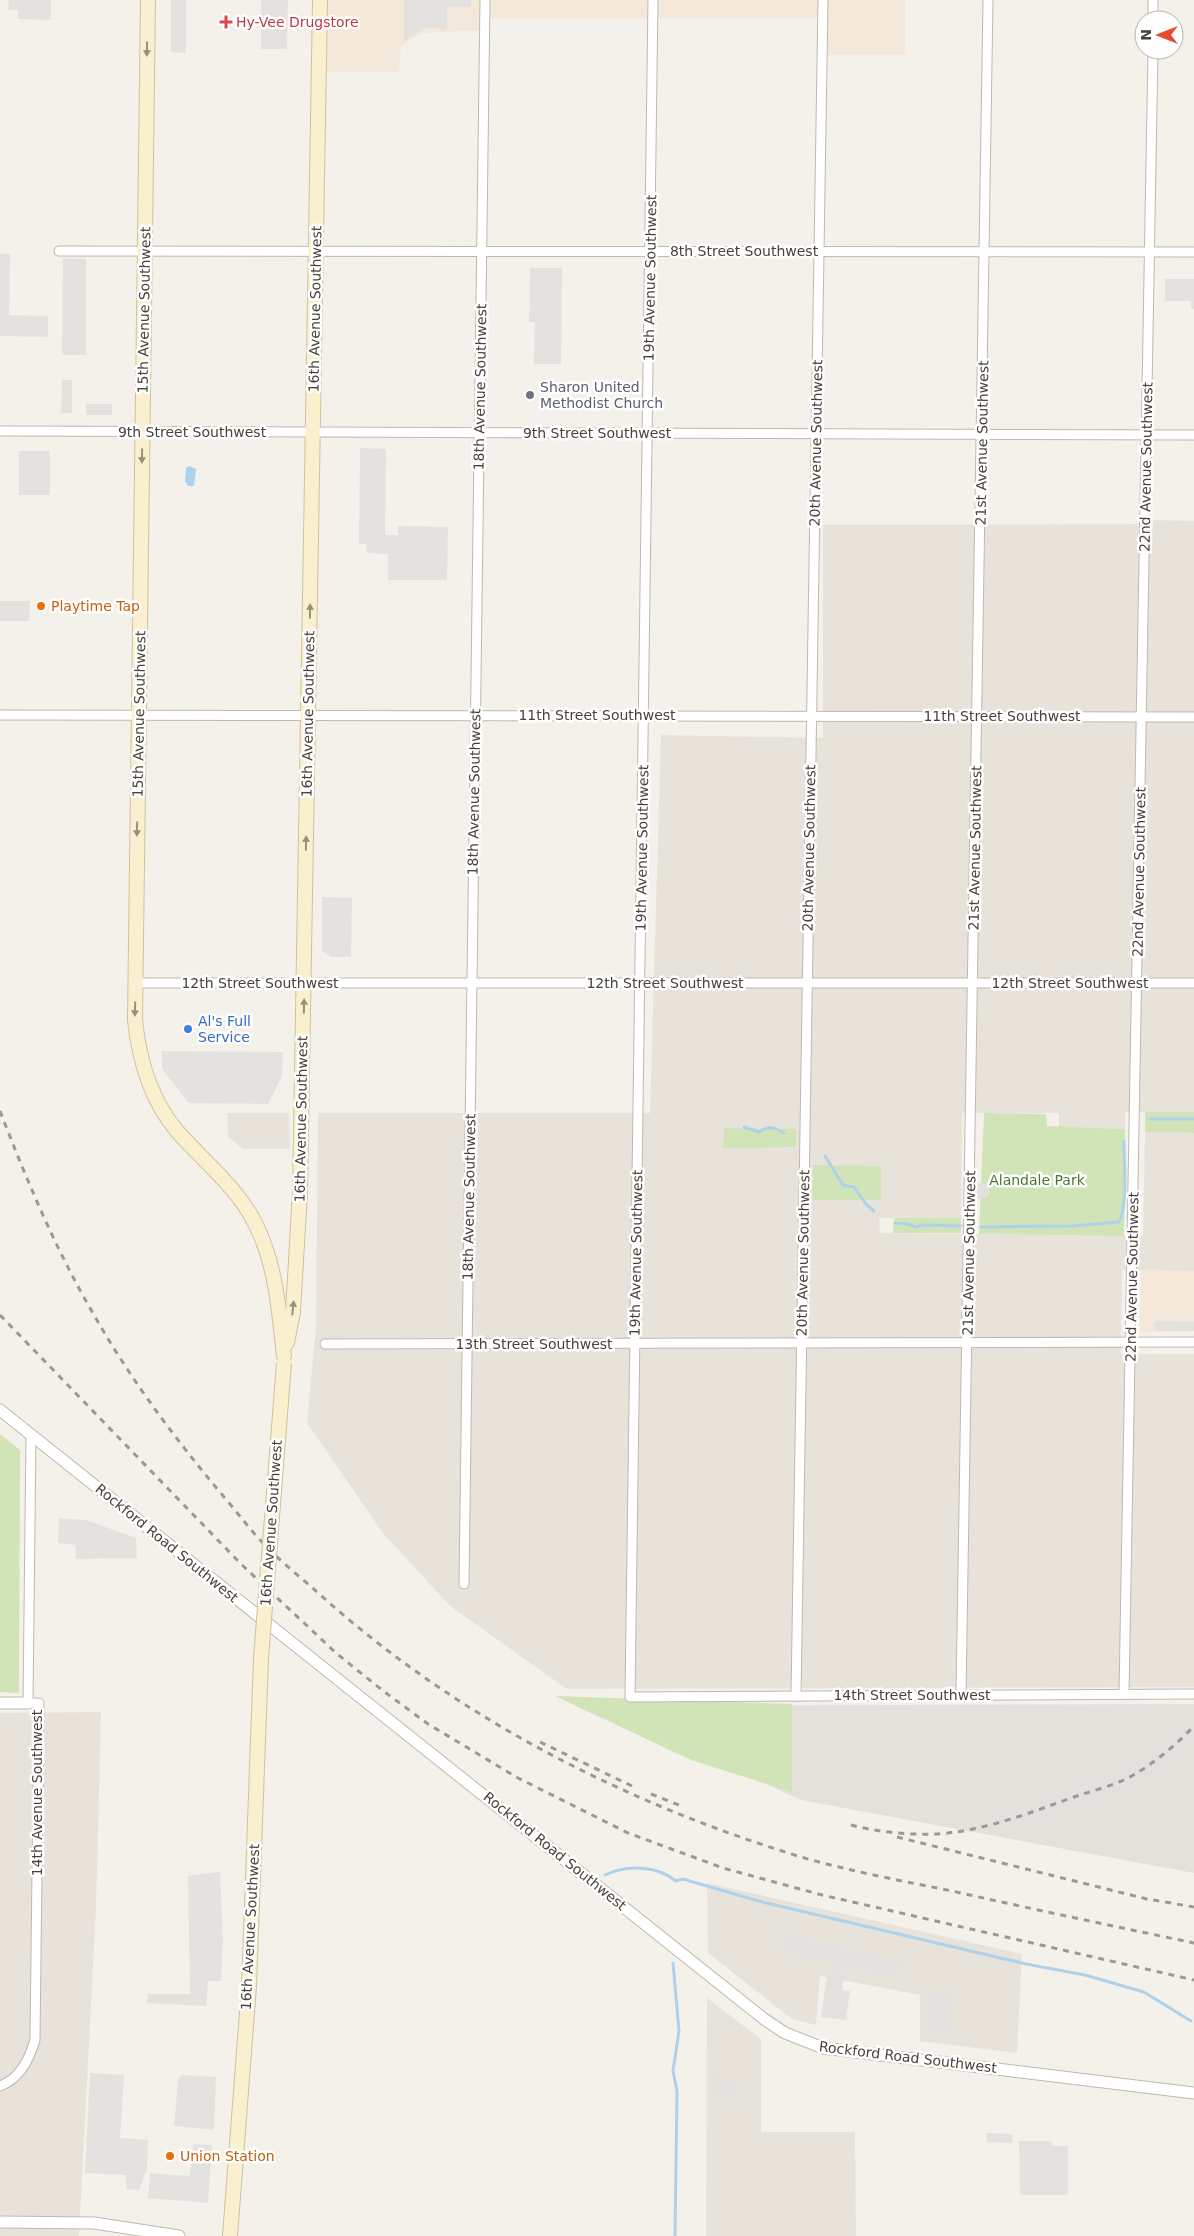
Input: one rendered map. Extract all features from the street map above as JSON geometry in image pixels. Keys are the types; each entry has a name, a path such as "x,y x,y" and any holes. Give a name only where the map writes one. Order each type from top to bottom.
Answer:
{"main road":[{"name":"15th Avenue Southwest","path":"148,0 135,1020 138,1046 145,1077 157,1101 176,1130 235,1191 255,1223 271,1261 284,1359"},
{"name":"16th Avenue Southwest","path":"230,2236 249,1986 261,1658 284,1359 293,1312 297,1264 304,983 320,0"}],"street":[{"name":"18th Avenue Southwest","path":"464,1584 485,0"},
{"name":"19th Avenue Southwest","path":"630,1697 653,0"},
{"name":"20th Avenue Southwest","path":"796,1696 823,0"},
{"name":"21st Avenue Southwest","path":"961,1695 988,0"},
{"name":"22nd Avenue Southwest","path":"1124,1694 1153,60"},
{"name":"8th Street Southwest","path":"60,250 1194,252"},
{"name":"9th Street Southwest","path":"0,431 1194,435"},
{"name":"11th Street Southwest","path":"0,715 1194,717"},
{"name":"12th Street Southwest","path":"136,983 1194,983"},
{"name":"13th Street Southwest","path":"325,1344 1194,1342"},
{"name":"Rockford Road Southwest","path":"0,1410 784,2033 823,2048 1194,2093"},
{"name":"14th Avenue Southwest","path":"0,2086 20,2072 29,2058 35,2040 39,1703 28,1703 31,1434"},
{"name":"14th Street Southwest","path":"630,1697 1194,1694"},
{"path":"0,1703 28,1703"},
{"path":"0,2222 94,2223 179,2236"}],"shaded area":[{"path":"9,0 51,0 51,20 18,19 18,10 8,10"},
{"path":"171,0 186,0 186,53 171,52"},
{"path":"261,0 288,0 287,49 261,49"},
{"path":"320,0 905,0 905,55 822,55 822,18 485,19 484,30 423,33 401,45 399,72 319,72"},
{"path":"404,0 471,0 471,7 447,7 447,29 427,28 404,41"},
{"path":"0,254 10,254 9,315 48,316 48,337 0,336"},
{"path":"63,258 86,259 86,355 62,355"},
{"path":"530,268 562,268 561,364 534,364 535,322 529,322"},
{"path":"1165,279 1194,279 1194,309 1191,309 1191,301 1165,301"},
{"path":"62,380 72,380 72,413 61,413"},
{"path":"86,404 112,404 112,415 86,415"},
{"path":"360,448 386,449 385,535 398,535 398,526 448,527 447,580 388,580 388,554 367,553 366,544 359,544"},
{"path":"19,451 50,451 50,495 19,495"},
{"path":"1153,520 1194,521 1194,1112 1125,1112 1125,1129 1059,1127 1059,1113 962,1113 961,1218 879,1218 880,1233 1143,1236 1145,1132 1194,1133 1194,1271 1122,1270 1121,1354 1194,1354 1194,1687 567,1689 450,1606 383,1533 307,1423 316,1326 318,1113 650,1113 661,735 823,738 823,525 1136,524"},
{"path":"0,601 30,601 29,621 0,621"},
{"path":"322,897 352,898 351,957 331,957 322,951"},
{"path":"162,1051 283,1052 282,1076 268,1104 189,1103 162,1069"},
{"path":"227,1113 289,1113 290,1149 243,1149 228,1137"},
{"path":"976,1182 989,1185 989,1196 977,1199"},
{"path":"1141,1270 1194,1271 1194,1331 1140,1332"},
{"path":"1155,1321 1194,1322 1194,1331 1155,1331"},
{"path":"59,1518 86,1520 136,1538 137,1558 76,1559 75,1545 58,1543"},
{"path":"1194,1704 1194,1873 801,1800 596,1706"},
{"path":"101,1712 96,1909 79,2236 0,2236 0,1713"},
{"path":"220,1872 223,1938 221,1981 208,1981 206,2006 147,2003 148,1994 190,1994 188,1876"},
{"path":"707,1883 1022,1954 1017,2053 920,2041 920,1995 820,1976 816,2025 792,2019 708,1953"},
{"path":"783,1933 903,1962 897,1979 779,1951"},
{"path":"828,1969 845,1971 842,1990 850,1991 846,2020 821,2017"},
{"path":"925,1990 950,1990 950,2030 925,2029"},
{"path":"707,1998 761,2039 761,2132 855,2132 856,2236 706,2236"},
{"path":"90,2073 124,2075 120,2138 148,2140 147,2169 139,2190 126,2189 126,2175 85,2173"},
{"path":"713,2073 720,2073 720,2082 739,2082 739,2099 713,2099"},
{"path":"181,2075 216,2077 214,2130 174,2126 178,2081"},
{"path":"987,2133 1013,2134 1012,2143 987,2142"},
{"path":"1019,2141 1052,2141 1052,2146 1068,2146 1068,2195 1020,2195"},
{"path":"193,2144 212,2145 208,2203 148,2198 150,2173 190,2176"}],"green space":[{"path":"1145,1112 1194,1112 1194,1133 1145,1132"},
{"name":"Alandale Park","path":"984,1113 1046,1114 1047,1126 1125,1129 1124,1236 979,1234"},
{"path":"724,1128 796,1129 796,1147 723,1148"},
{"path":"813,1165 881,1166 881,1200 812,1200"},
{"path":"894,1218 961,1218 961,1233 893,1233"},
{"path":"0,1434 20,1450 19,1693 0,1692"},
{"path":"555,1696 792,1704 792,1792 691,1760"}],"water":[{"path":"189,466 196,469 194,486 188,486 185,481 186,468"}],"waterway":[{"path":"1150,1119 1194,1119"},
{"path":"744,1127 759,1132 766,1128 772,1128 784,1133"},
{"path":"981,1227 1072,1226 1119,1222 1125,1195 1124,1141"},
{"path":"825,1156 843,1185 854,1187 866,1204 874,1211"},
{"path":"895,1223 908,1224 915,1227 924,1225 961,1226"},
{"path":"605,1875 622,1869 651,1869 676,1881 683,1879 762,1902 1026,1964 1085,1975 1144,1992 1191,2021"},
{"path":"673,1963 679,2031 673,2071 677,2091 675,2236"}],"railway":[{"path":"0,1111 43,1215 67,1266 123,1363 172,1432 270,1550 369,1636 425,1678 483,1716 544,1751 606,1782 669,1810 734,1835 801,1857 857,1871 1194,1943"},
{"path":"0,1315 240,1563 336,1653 428,1724 518,1778 628,1833 723,1868 822,1895 1194,1980"},
{"path":"851,1825 871,1830 913,1834 934,1834 988,1826 1128,1778 1159,1758 1194,1726"},
{"path":"540,1742 632,1786"},
{"path":"651,1794 679,1805"},
{"path":"897,1837 1147,1899 1194,1907"}],"place":[{"name":"Hy-Vee Drugstore","path":"226,22"},
{"name":"Sharon United Methodist Church","path":"530,395"},
{"name":"Playtime Tap","path":"41,606"},
{"name":"Al's Full Service","path":"188,1029"},
{"name":"Union Station","path":"170,2156"}]}
